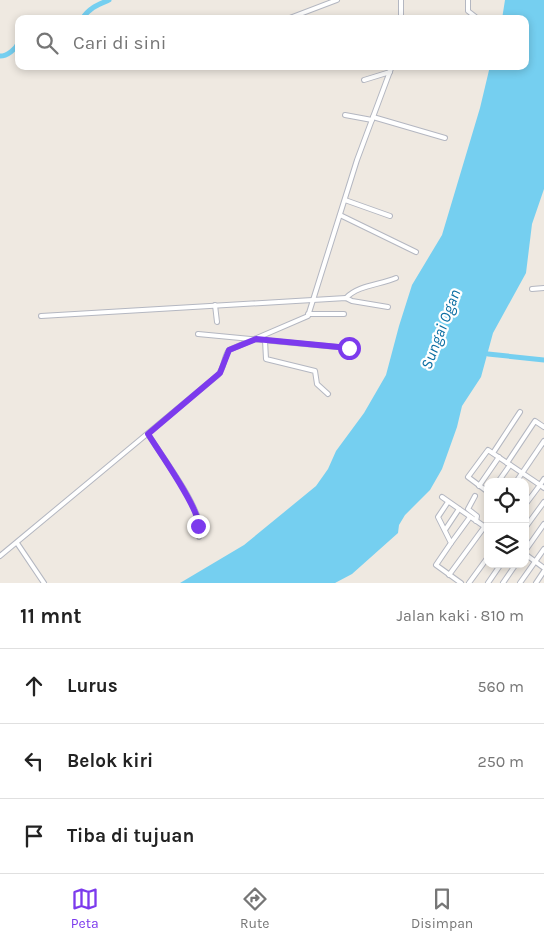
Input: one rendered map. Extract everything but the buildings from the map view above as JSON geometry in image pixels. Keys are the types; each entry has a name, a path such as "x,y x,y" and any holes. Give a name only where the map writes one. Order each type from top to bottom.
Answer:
{"street":[{"path":"298,15 337,0"},
{"path":"401,0 401,15"},
{"path":"468,0 468,11 473,15"},
{"path":"364,80 390,72"},
{"path":"309,313 357,160 390,72"},
{"path":"345,115 372,118 445,138"},
{"path":"345,200 390,216"},
{"path":"340,216 416,252"},
{"path":"346,298 350,293 396,278"},
{"path":"532,289 544,288"},
{"path":"41,316 346,298 352,301 388,307"},
{"path":"215,306 216,320"},
{"path":"0,556 220,373 229,350 309,313 344,314"},
{"path":"198,334 348,348 350,341"},
{"path":"265,340 266,359 315,371 317,382 328,394"},
{"path":"493,453 520,412"},
{"path":"500,478 535,421 544,427"},
{"path":"148,434 198,516 197,530 199,537"},
{"path":"519,478 544,441"},
{"path":"484,489 468,477 488,450 544,488"},
{"path":"479,486 499,457"},
{"path":"529,500 544,478"},
{"path":"475,496 468,508 478,517 476,521"},
{"path":"442,497 484,527"},
{"path":"448,502 438,517 451,543"},
{"path":"529,523 544,502"},
{"path":"444,530 459,509"},
{"path":"461,583 436,564 470,517"},
{"path":"529,547 544,524"},
{"path":"449,575 484,531"},
{"path":"17,543 44,583"},
{"path":"520,583 544,549"},
{"path":"529,557 544,569 536,583"},
{"path":"469,583 484,563"},
{"path":"488,583 499,568"},
{"path":"504,583 513,568"}],"water":[{"name":"Sungai Ogan","path":"505,0 544,0 544,189 532,224 526,273 493,333 481,377 462,406 457,427 442,469 430,490 405,515 399,525 398,533 352,574 335,583 180,583 244,545 316,486 328,469 336,451 364,413 386,375 412,285 442,235 480,108 489,70 529,70 529,15 503,15"}],"waterway":[{"path":"85,15 90,9 109,0"},
{"path":"0,56 11,52 15,48"},
{"path":"488,354 544,360"}],"route":[{"path":"198,526 199,520 187,496 148,434 220,373 229,350 256,339 349,348"}]}
